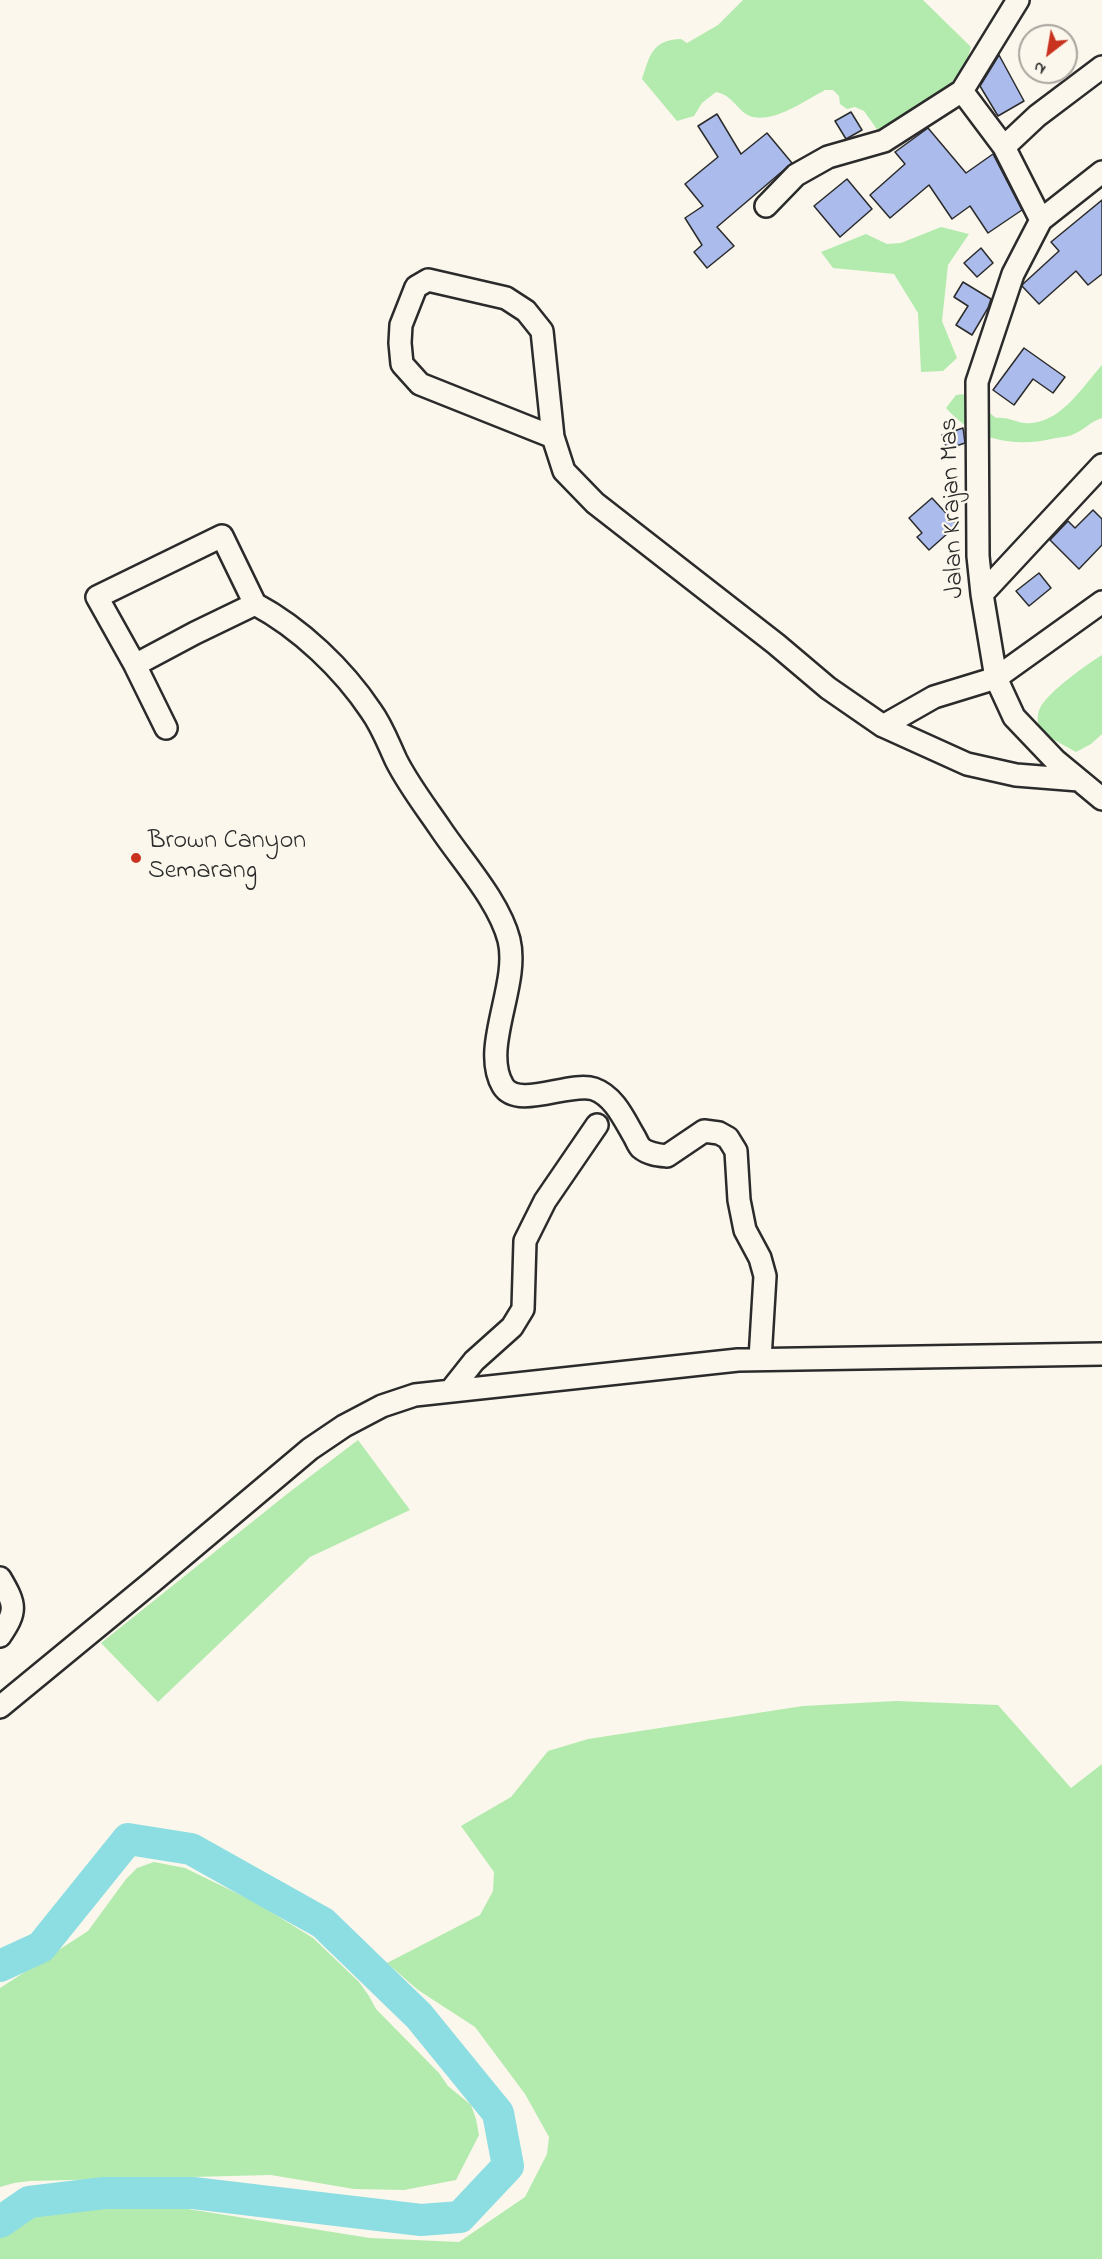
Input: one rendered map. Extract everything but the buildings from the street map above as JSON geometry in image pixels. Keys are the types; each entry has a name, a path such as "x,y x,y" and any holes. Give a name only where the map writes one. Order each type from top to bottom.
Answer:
{"street":[{"path":"766,206 796,175 828,157 884,141 962,91 1018,0"},
{"path":"1004,147 1037,116 1102,67"},
{"path":"962,91 1004,147 1041,219 1102,172"},
{"name":"Jalan Krajan Mas","path":"1041,219 1012,274 977,382 978,556 996,678 1014,717 1055,760 1102,799"},
{"path":"553,437 420,384 402,364 400,343 401,325 416,287 428,280 443,282 506,298 526,310 542,331 553,437 564,471 595,503 776,644 828,688 883,726 967,764 1016,775 1079,780"},
{"path":"982,594 1102,465"},
{"path":"166,728 135,665 97,597 222,536 255,604 274,615 334,666 371,710 414,791 499,916 509,939 511,958 510,978 495,1055 496,1074 505,1089 518,1095 531,1096 582,1086 596,1090 610,1099 621,1113 641,1148 654,1154 667,1156 704,1131 718,1133 728,1138 736,1151 739,1200 745,1230 760,1258 765,1276 760,1359"},
{"path":"883,726 934,697 996,678 1102,602"},
{"path":"135,665 255,604"},
{"path":"451,1390 474,1361 512,1327 523,1309 525,1241 545,1201 597,1125"},
{"path":"0,1707 310,1449 344,1426 382,1406 415,1395 760,1359 1102,1354"},
{"path":"0,1578 11,1596 13,1617 0,1636"}],"green space":[{"path":"743,0 923,0 971,47 966,62 947,88 922,109 881,135 864,111 855,107 847,109 840,104 839,96 833,90 825,90 797,106 765,118 746,114 729,98 716,92 702,103 694,116 677,121 642,79 650,56 664,42 681,39 687,43 718,25"},
{"path":"941,227 969,234 948,265 942,321 957,358 943,371 921,372 918,313 894,274 833,268 821,252 866,234 887,244 901,243"},
{"path":"1102,365 1102,418 1070,436 1026,442 996,439 970,428 946,408 956,395 965,394 996,418 1027,423 1043,421 1072,401"},
{"path":"1102,655 1102,734 1091,744 1076,752 1040,732 1039,711 1044,702 1059,687"},
{"path":"358,1440 410,1510 310,1557 158,1702 101,1643"},
{"path":"896,1701 998,1705 1071,1788 1102,1764 1102,2259 0,2259 0,2229 54,2209 188,2209 370,2238 459,2242 525,2197 547,2154 549,2137 525,2094 475,2027 418,1990 387,1963 480,1915 493,1891 494,1872 461,1826 511,1797 548,1751 588,1739 803,1706"},
{"path":"154,1862 185,1868 255,1902 313,1938 359,1982 376,2009 439,2073 448,2086 471,2105 479,2135 456,2180 404,2190 354,2189 271,2175 30,2181 0,2187 0,1988 88,1931 126,1879 137,1868"}],"waterway":[{"path":"0,1966 41,1947 128,1839 191,1849 323,1923 419,2016 498,2113 508,2166 460,2217 421,2220 193,2193 104,2193 29,2202 0,2222"}],"place":[{"name":"Brown Canyon Semarang","path":"136,858"}]}
